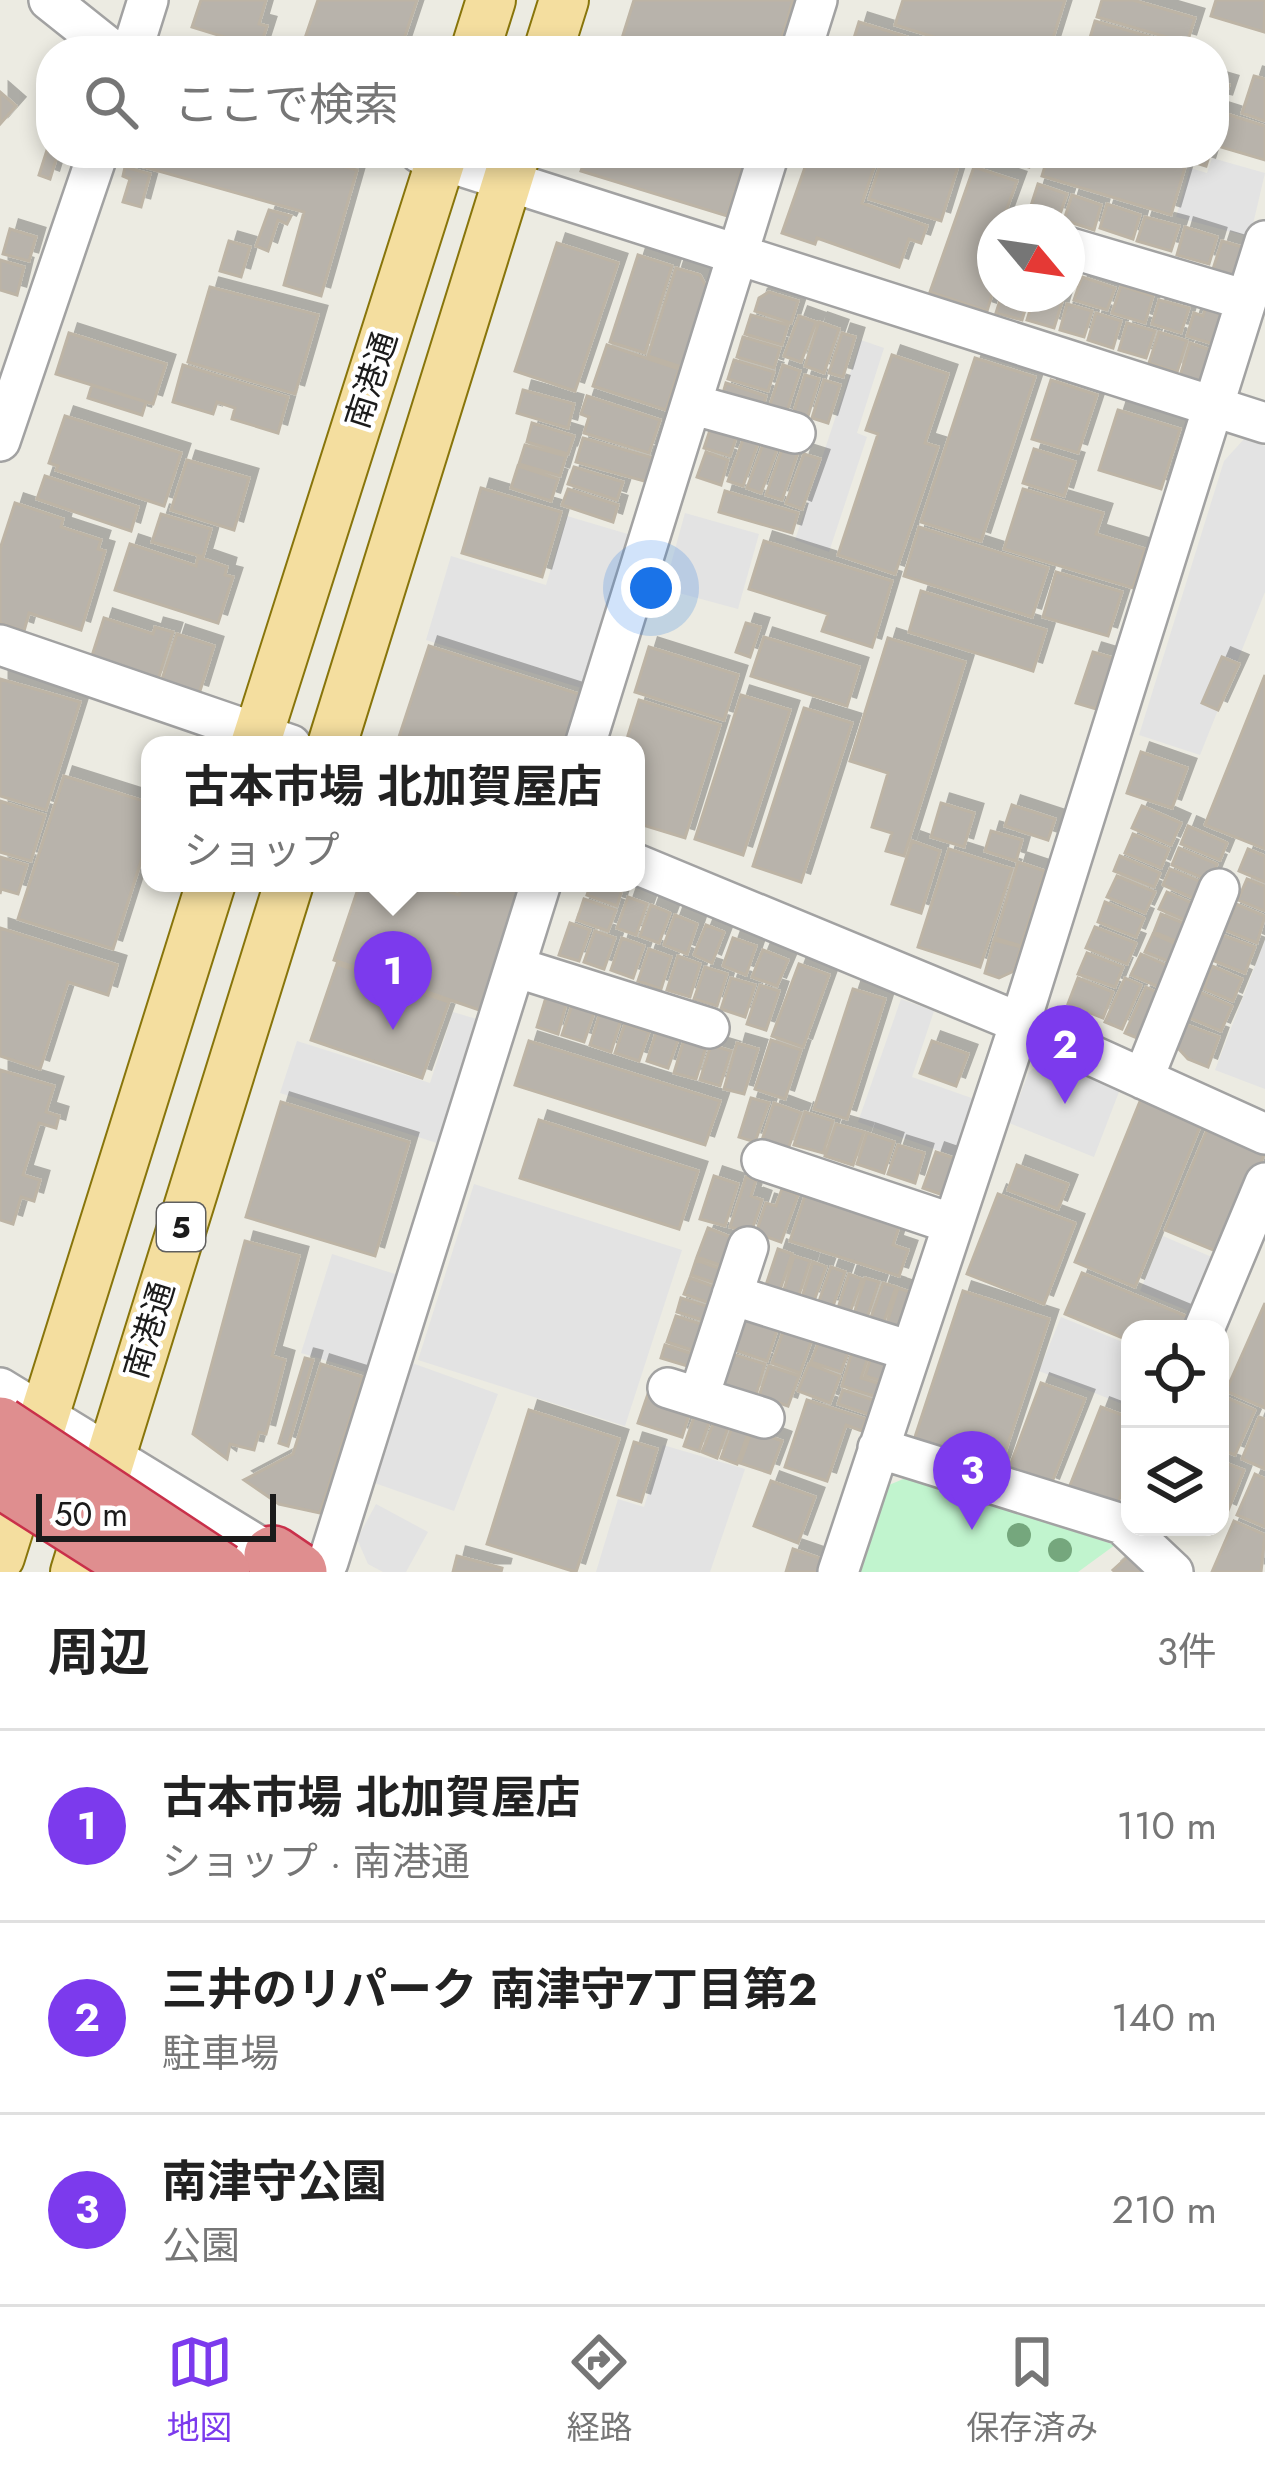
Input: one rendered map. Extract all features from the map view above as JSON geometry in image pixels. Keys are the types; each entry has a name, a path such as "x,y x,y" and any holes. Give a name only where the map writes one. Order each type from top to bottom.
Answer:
{"highway":[{"path":"21,1421 292,1568"},
{"path":"6,1490 148,1572"}],"main road":[{"path":"480,36 491,0"},
{"path":"553,36 564,0"},
{"name":"南港通","path":"270,736 430,168"},
{"path":"335,736 512,168"},
{"name":"5","path":"0,1557 6,1490 21,1421 208,892"},
{"name":"南港通","path":"94,1564 111,1453 286,892"}],"street":[{"path":"49,0 94,36"},
{"path":"137,36 148,0"},
{"path":"806,36 817,0"},
{"path":"0,441 93,168"},
{"path":"515,168 738,255 1265,423"},
{"path":"587,736 765,168"},
{"path":"838,1572 1020,1023 1265,241"},
{"path":"1085,252 1246,300"},
{"path":"691,404 795,434"},
{"path":"0,645 251,736"},
{"path":"645,868 1020,1023 1265,1134"},
{"path":"1143,1078 1220,889"},
{"path":"0,1388 21,1421 111,1453 292,1568 515,967 538,892"},
{"path":"515,967 709,1028"},
{"path":"762,1160 953,1223"},
{"path":"1208,1320 1265,1183"},
{"path":"748,1247 733,1295 684,1392 764,1418"},
{"path":"733,1295 910,1351"},
{"path":"878,1448 1121,1514"},
{"path":"6,1490 94,1564"},
{"path":"1143,1536 1173,1572"}],"green space":[{"path":"908,1477 1115,1545 1078,1572 861,1572 889,1485"}],"shaded area":[{"path":"1229,163 1265,173 1250,237 1176,217 1190,168 1207,173 1209,168 1229,168"},
{"path":"861,340 884,348 857,433 867,437 829,552 795,540"},
{"path":"1244,439 1265,446 1265,592 1200,755 1139,735 1224,461"},
{"path":"685,513 759,534 738,609 664,589"},
{"path":"567,516 631,535 584,689 426,640 451,556 546,585"},
{"path":"1265,940 1265,1089 1215,1070"},
{"path":"901,999 934,1011 912,1077 980,1101 960,1158 858,1122"},
{"path":"453,1012 480,1020 440,1144 280,1093 297,1041 430,1083"},
{"path":"1048,1056 1122,1084 1094,1157 1009,1123 1029,1072"},
{"path":"474,1184 682,1250 625,1426 418,1360"},
{"path":"1163,1236 1221,1261 1198,1315 1140,1291"},
{"path":"332,1254 398,1275 368,1373 301,1353"},
{"path":"1061,1317 1121,1341 1121,1403 1039,1371"},
{"path":"412,1363 498,1394 454,1511 369,1481"},
{"path":"663,1445 745,1469 710,1572 596,1572 618,1499 644,1507"},
{"path":"376,1504 428,1532 406,1572 383,1572 368,1564 357,1539"}],"building":[{"path":"201,0 266,0 259,24 267,26 264,36 221,36 192,27"},
{"path":"318,0 417,0 405,36 306,36"},
{"path":"634,0 793,0 782,36 623,36"},
{"path":"903,0 1065,0 1054,36 931,36 895,25"},
{"path":"1102,0 1133,0 1195,18 1189,36 1163,36 1097,17"},
{"path":"1216,0 1265,0 1264,32 1211,16"},
{"path":"1095,21 1148,36 1090,36"},
{"path":"859,22 904,36 855,36"},
{"path":"1254,76 1265,79 1265,121 1242,113"},
{"path":"0,92 16,106 0,124"},
{"path":"1229,115 1265,126 1265,160 1229,149"},
{"path":"41,168 53,168 50,179 39,175"},
{"path":"125,168 150,174 141,207 123,202 130,179 123,176"},
{"path":"148,168 357,170 321,296 284,285 304,212"},
{"path":"582,168 742,168 727,216"},
{"path":"805,168 874,168 862,203 927,226 921,243 909,239 899,267 817,238 815,244 782,233"},
{"path":"879,168 958,168 941,221 869,199"},
{"path":"974,168 1017,181 1009,204 977,204 977,308 930,292"},
{"path":"1044,168 1185,168 1171,215 1042,176"},
{"path":"1038,184 1067,194 1064,204 1032,204"},
{"path":"1072,195 1101,205 1094,230 1085,227 1085,204 1069,204"},
{"path":"1107,204 1140,215 1133,239 1100,228"},
{"path":"269,210 291,216 287,224 278,220 268,251 256,246"},
{"path":"1145,217 1179,226 1171,251 1137,241"},
{"path":"1185,227 1217,237 1209,264 1177,255"},
{"path":"10,229 36,237 29,261 3,254"},
{"path":"229,241 250,247 241,277 220,271"},
{"path":"1222,241 1249,249 1240,278 1213,269"},
{"path":"557,243 618,263 575,391 515,371"},
{"path":"638,255 672,266 645,353 610,342"},
{"path":"0,260 24,267 17,295 0,290"},
{"path":"676,268 700,275 711,296 687,369 648,356"},
{"path":"1085,278 1115,288 1107,310 1085,303"},
{"path":"1121,286 1153,296 1145,323 1112,313"},
{"path":"210,287 318,315 295,394 188,362"},
{"path":"769,292 798,301 791,323 755,311 759,298"},
{"path":"1159,300 1189,308 1181,333 1152,324"},
{"path":"1207,304 1224,309 1213,344 1187,336 1194,313 1203,316"},
{"path":"1092,311 1084,337 1060,330 1065,312"},
{"path":"996,312 1024,312 1022,320"},
{"path":"1029,312 1059,312 1054,328 1027,320"},
{"path":"1096,313 1121,321 1113,348 1088,340"},
{"path":"751,315 788,325 782,345 745,334"},
{"path":"799,316 816,322 801,362 784,356"},
{"path":"819,322 839,329 824,373 805,366"},
{"path":"1127,323 1155,331 1146,358 1119,350"},
{"path":"1159,332 1187,341 1177,372 1149,363"},
{"path":"69,333 166,364 153,404 56,374"},
{"path":"842,333 855,337 843,377 829,373"},
{"path":"743,337 780,348 774,368 737,357"},
{"path":"1190,343 1211,350 1201,382 1180,376"},
{"path":"607,345 679,369 666,410 593,386"},
{"path":"892,355 948,374 925,443 938,447 895,574 838,555 878,434 866,430"},
{"path":"975,358 1035,377 981,541 921,522"},
{"path":"734,360 774,372 768,391 728,379"},
{"path":"183,365 288,397 278,433 232,419 235,408 217,402 213,414 173,402"},
{"path":"783,365 800,371 785,417 768,411"},
{"path":"805,375 819,379 808,416 794,411"},
{"path":"824,380 840,385 828,423 812,418"},
{"path":"1051,380 1097,395 1078,453 1032,439"},
{"path":"726,383 766,396 761,413 721,400"},
{"path":"92,385 146,402 142,415 88,398"},
{"path":"523,390 574,404 568,428 517,413"},
{"path":"587,396 660,420 649,453 584,433 589,417 581,414"},
{"path":"1118,410 1180,429 1161,489 1099,470"},
{"path":"65,416 181,453 164,506 56,470 58,466 49,463"},
{"path":"532,423 574,436 568,454 527,442"},
{"path":"712,424 738,432 730,456 704,448"},
{"path":"744,437 758,443 743,486 728,481"},
{"path":"583,438 657,459 651,483 576,462"},
{"path":"764,442 778,447 761,493 747,488"},
{"path":"525,445 566,456 560,476 519,464"},
{"path":"783,447 798,452 782,500 766,495"},
{"path":"1034,449 1075,462 1064,496 1023,483"},
{"path":"706,452 728,460 721,485 697,477"},
{"path":"804,454 820,459 802,509 786,503"},
{"path":"187,460 249,478 234,530 171,510"},
{"path":"518,466 558,479 551,501 511,488"},
{"path":"574,467 623,482 617,500 568,484"},
{"path":"45,476 138,507 131,531 37,499"},
{"path":"481,488 561,512 542,577 462,553"},
{"path":"568,489 618,505 613,522 562,505"},
{"path":"1023,489 1103,513 1096,534 1145,549 1133,588 1004,549"},
{"path":"725,491 798,513 792,533 719,512"},
{"path":"15,503 63,519 61,527 101,540 98,549 105,551 81,630 29,613 24,631 0,623 0,549"},
{"path":"161,514 211,529 203,557 152,542"},
{"path":"919,527 1048,568 1032,617 904,576"},
{"path":"764,541 892,581 872,647 822,631 828,614 749,589"},
{"path":"130,544 196,566 198,557 227,567 225,575 233,577 218,623 115,590"},
{"path":"1056,572 1122,592 1108,636 1043,617"},
{"path":"921,591 1046,630 1033,671 909,632"},
{"path":"104,618 153,634 155,627 173,632 158,680 91,659"},
{"path":"746,623 760,627 750,657 736,652"},
{"path":"177,634 214,646 199,694 161,682"},
{"path":"764,637 859,667 847,706 751,676"},
{"path":"888,638 965,662 904,856 886,851 892,833 872,827 888,773 850,761"},
{"path":"429,646 585,696 572,736 399,736"},
{"path":"649,647 738,675 724,720 635,692"},
{"path":"1093,652 1113,658 1096,709 1076,703"},
{"path":"1222,657 1239,664 1218,710 1202,703"},
{"path":"1265,675 1265,849 1205,825"},
{"path":"0,679 80,702 46,810 0,796"},
{"path":"741,695 790,710 743,855 695,839"},
{"path":"639,700 720,725 685,838 645,826 645,736 628,736"},
{"path":"804,708 852,723 801,882 753,866"},
{"path":"1141,752 1187,768 1172,808 1127,793"},
{"path":"64,776 141,800 141,861 113,949 18,919"},
{"path":"0,801 45,815 31,861 0,852"},
{"path":"941,803 974,813 964,847 931,837"},
{"path":"1012,805 1055,819 1048,840 1005,826"},
{"path":"1142,806 1181,823 1171,845 1132,828"},
{"path":"1188,826 1227,843 1220,860 1181,844"},
{"path":"991,831 1022,840 1016,861 985,851"},
{"path":"1133,834 1169,849 1161,868 1125,853"},
{"path":"912,841 940,851 921,913 892,904"},
{"path":"1179,848 1217,864 1210,881 1172,865"},
{"path":"949,849 1012,869 980,967 918,947"},
{"path":"1248,849 1265,856 1265,882 1239,871"},
{"path":"1120,856 1160,873 1154,887 1114,871"},
{"path":"0,857 27,865 18,894 1,889 0,894"},
{"path":"1018,862 1045,871 1021,946 995,938"},
{"path":"1170,869 1209,885 1202,902 1163,885"},
{"path":"1117,876 1155,892 1145,913 1107,897"},
{"path":"1247,879 1265,886 1265,911 1238,900"},
{"path":"357,892 520,892 491,1014 334,960"},
{"path":"588,892 621,892 617,906"},
{"path":"1167,892 1201,907 1194,924 1159,909"},
{"path":"628,897 647,904 636,935 617,928"},
{"path":"584,899 616,910 608,931 577,920"},
{"path":"1105,902 1144,918 1136,937 1098,922"},
{"path":"1236,904 1265,916 1257,943 1225,930"},
{"path":"651,905 670,913 659,943 640,936"},
{"path":"1161,914 1193,927 1185,945 1154,932"},
{"path":"675,915 697,924 687,954 664,945"},
{"path":"570,923 590,930 579,961 559,955"},
{"path":"706,925 724,932 712,963 694,955"},
{"path":"1095,927 1136,943 1127,964 1086,948"},
{"path":"0,928 117,965 108,995 68,982 40,1069 0,1056"},
{"path":"595,931 615,938 604,969 584,962"},
{"path":"1153,934 1185,948 1178,965 1145,952"},
{"path":"1219,934 1255,947 1245,973 1209,959"},
{"path":"622,938 644,946 633,978 611,970"},
{"path":"733,938 756,946 746,975 723,966"},
{"path":"994,940 1021,947 1014,971 999,978 985,973"},
{"path":"649,949 671,957 661,989 638,981"},
{"path":"763,950 788,960 777,986 752,977"},
{"path":"1087,953 1123,967 1115,987 1078,974"},
{"path":"1141,954 1175,969 1166,990 1131,975"},
{"path":"678,956 700,964 690,997 667,990"},
{"path":"337,964 449,1002 422,1078 311,1040"},
{"path":"799,964 829,975 803,1047 772,1036"},
{"path":"1212,966 1242,979 1233,1001 1204,989"},
{"path":"705,967 727,974 717,1006 694,999"},
{"path":"731,978 755,985 745,1017 721,1009"},
{"path":"1078,978 1113,992 1103,1018 1068,1004"},
{"path":"1125,978 1141,985 1122,1029 1105,1022"},
{"path":"760,985 779,991 766,1030 747,1024"},
{"path":"1146,987 1162,995 1142,1040 1125,1033"},
{"path":"853,989 885,999 847,1119 814,1109"},
{"path":"1195,990 1232,1006 1221,1031 1185,1016"},
{"path":"547,994 567,1001 558,1034 537,1027"},
{"path":"573,1002 595,1010 584,1042 562,1035"},
{"path":"600,1013 621,1019 611,1052 590,1045"},
{"path":"625,1024 649,1032 639,1061 615,1053"},
{"path":"1184,1024 1219,1037 1208,1067 1188,1059 1176,1046"},
{"path":"657,1030 679,1037 668,1068 647,1061"},
{"path":"684,1040 706,1047 696,1079 674,1073"},
{"path":"771,1040 801,1050 785,1099 755,1089"},
{"path":"529,1041 720,1101 705,1145 515,1085"},
{"path":"932,1041 968,1054 956,1086 920,1073"},
{"path":"737,1043 758,1049 744,1094 724,1089"},
{"path":"711,1045 731,1051 720,1086 700,1080"},
{"path":"0,1070 54,1086 46,1112 59,1116 56,1128 39,1123 23,1175 40,1180 34,1201 21,1197 13,1224 0,1220"},
{"path":"751,1098 769,1103 755,1142 739,1137"},
{"path":"1141,1099 1201,1124 1135,1287 1075,1262"},
{"path":"281,1102 409,1142 375,1256 246,1217"},
{"path":"774,1103 801,1113 788,1149 762,1140"},
{"path":"805,1112 833,1121 823,1153 794,1145"},
{"path":"539,1120 698,1171 679,1229 520,1178"},
{"path":"836,1124 864,1132 853,1165 825,1156"},
{"path":"1207,1130 1264,1155 1223,1254 1165,1230"},
{"path":"867,1133 894,1142 884,1173 857,1164"},
{"path":"898,1145 924,1153 915,1183 888,1174"},
{"path":"936,1152 962,1161 949,1197 923,1188"},
{"path":"1017,1165 1068,1184 1058,1209 1008,1190"},
{"path":"714,1176 738,1184 725,1226 700,1219"},
{"path":"746,1177 756,1180 751,1196 762,1200 751,1233 730,1227"},
{"path":"782,1189 798,1195 781,1242 756,1233 766,1203 776,1206"},
{"path":"806,1193 900,1224 893,1245 908,1250 899,1276 790,1241"},
{"path":"998,1194 1075,1223 1044,1304 967,1274"},
{"path":"708,1228 738,1240 728,1268 697,1257"},
{"path":"245,1241 299,1256 272,1356 285,1360 266,1434 259,1432 254,1450 230,1444 227,1459 193,1434"},
{"path":"778,1249 792,1254 780,1290 766,1285"},
{"path":"794,1256 810,1261 798,1298 783,1293"},
{"path":"696,1260 729,1272 724,1286 691,1275"},
{"path":"813,1262 826,1267 814,1301 802,1297"},
{"path":"831,1267 845,1272 832,1309 818,1304"},
{"path":"1082,1273 1193,1319 1121,1320 1121,1337 1065,1314"},
{"path":"849,1274 862,1279 849,1315 837,1311"},
{"path":"690,1278 723,1290 718,1306 684,1294"},
{"path":"865,1278 879,1282 866,1321 853,1317"},
{"path":"883,1283 896,1287 882,1327 869,1323"},
{"path":"898,1288 916,1294 903,1335 885,1329"},
{"path":"963,1291 1049,1319 999,1471 913,1443"},
{"path":"681,1298 716,1309 712,1323 677,1312"},
{"path":"1265,1303 1265,1408 1229,1392"},
{"path":"676,1316 710,1327 701,1353 667,1342"},
{"path":"746,1316 778,1327 767,1361 735,1350"},
{"path":"784,1329 812,1339 800,1373 772,1363"},
{"path":"821,1336 850,1346 841,1372 811,1362"},
{"path":"665,1345 702,1357 697,1369 661,1358"},
{"path":"853,1349 869,1354 861,1378 884,1385 880,1398 842,1386"},
{"path":"732,1354 765,1364 756,1395 722,1385"},
{"path":"872,1355 892,1361 885,1382 865,1376"},
{"path":"305,1358 313,1360 288,1446 279,1443"},
{"path":"321,1364 363,1377 320,1513 279,1504 244,1480 293,1454"},
{"path":"809,1364 840,1376 830,1403 798,1391"},
{"path":"769,1366 799,1376 788,1406 759,1396"},
{"path":"1041,1383 1085,1399 1050,1487 1008,1471"},
{"path":"843,1390 876,1401 871,1415 838,1404"},
{"path":"648,1394 691,1408 682,1437 638,1423"},
{"path":"1229,1399 1255,1410 1235,1455 1229,1453"},
{"path":"807,1400 866,1419 862,1431 846,1425 827,1481 785,1467"},
{"path":"1101,1407 1121,1415 1121,1495 1116,1507 1069,1488"},
{"path":"529,1410 619,1439 576,1572 487,1544"},
{"path":"696,1412 711,1417 699,1451 684,1446"},
{"path":"1259,1417 1265,1419 1265,1469 1242,1459"},
{"path":"715,1420 729,1425 717,1458 702,1452"},
{"path":"733,1425 749,1431 737,1464 721,1458"},
{"path":"752,1430 782,1441 770,1473 740,1463"},
{"path":"634,1442 657,1449 641,1502 618,1495"},
{"path":"1229,1464 1244,1470 1229,1508"},
{"path":"1255,1474 1265,1479 1265,1527 1237,1515"},
{"path":"771,1481 815,1497 798,1543 754,1526"},
{"path":"1234,1521 1265,1535 1261,1572 1212,1572"},
{"path":"793,1549 825,1560 822,1572 786,1572"},
{"path":"1133,1552 1150,1572 1113,1570"},
{"path":"457,1556 502,1568 501,1572 453,1572"}],"place":[{"name":"古本市場 北加賀屋店","path":"393,1030"},
{"name":"三井のリパーク 南津守7丁目第2","path":"1065,1104"},
{"name":"南津守公園","path":"972,1530"}]}
